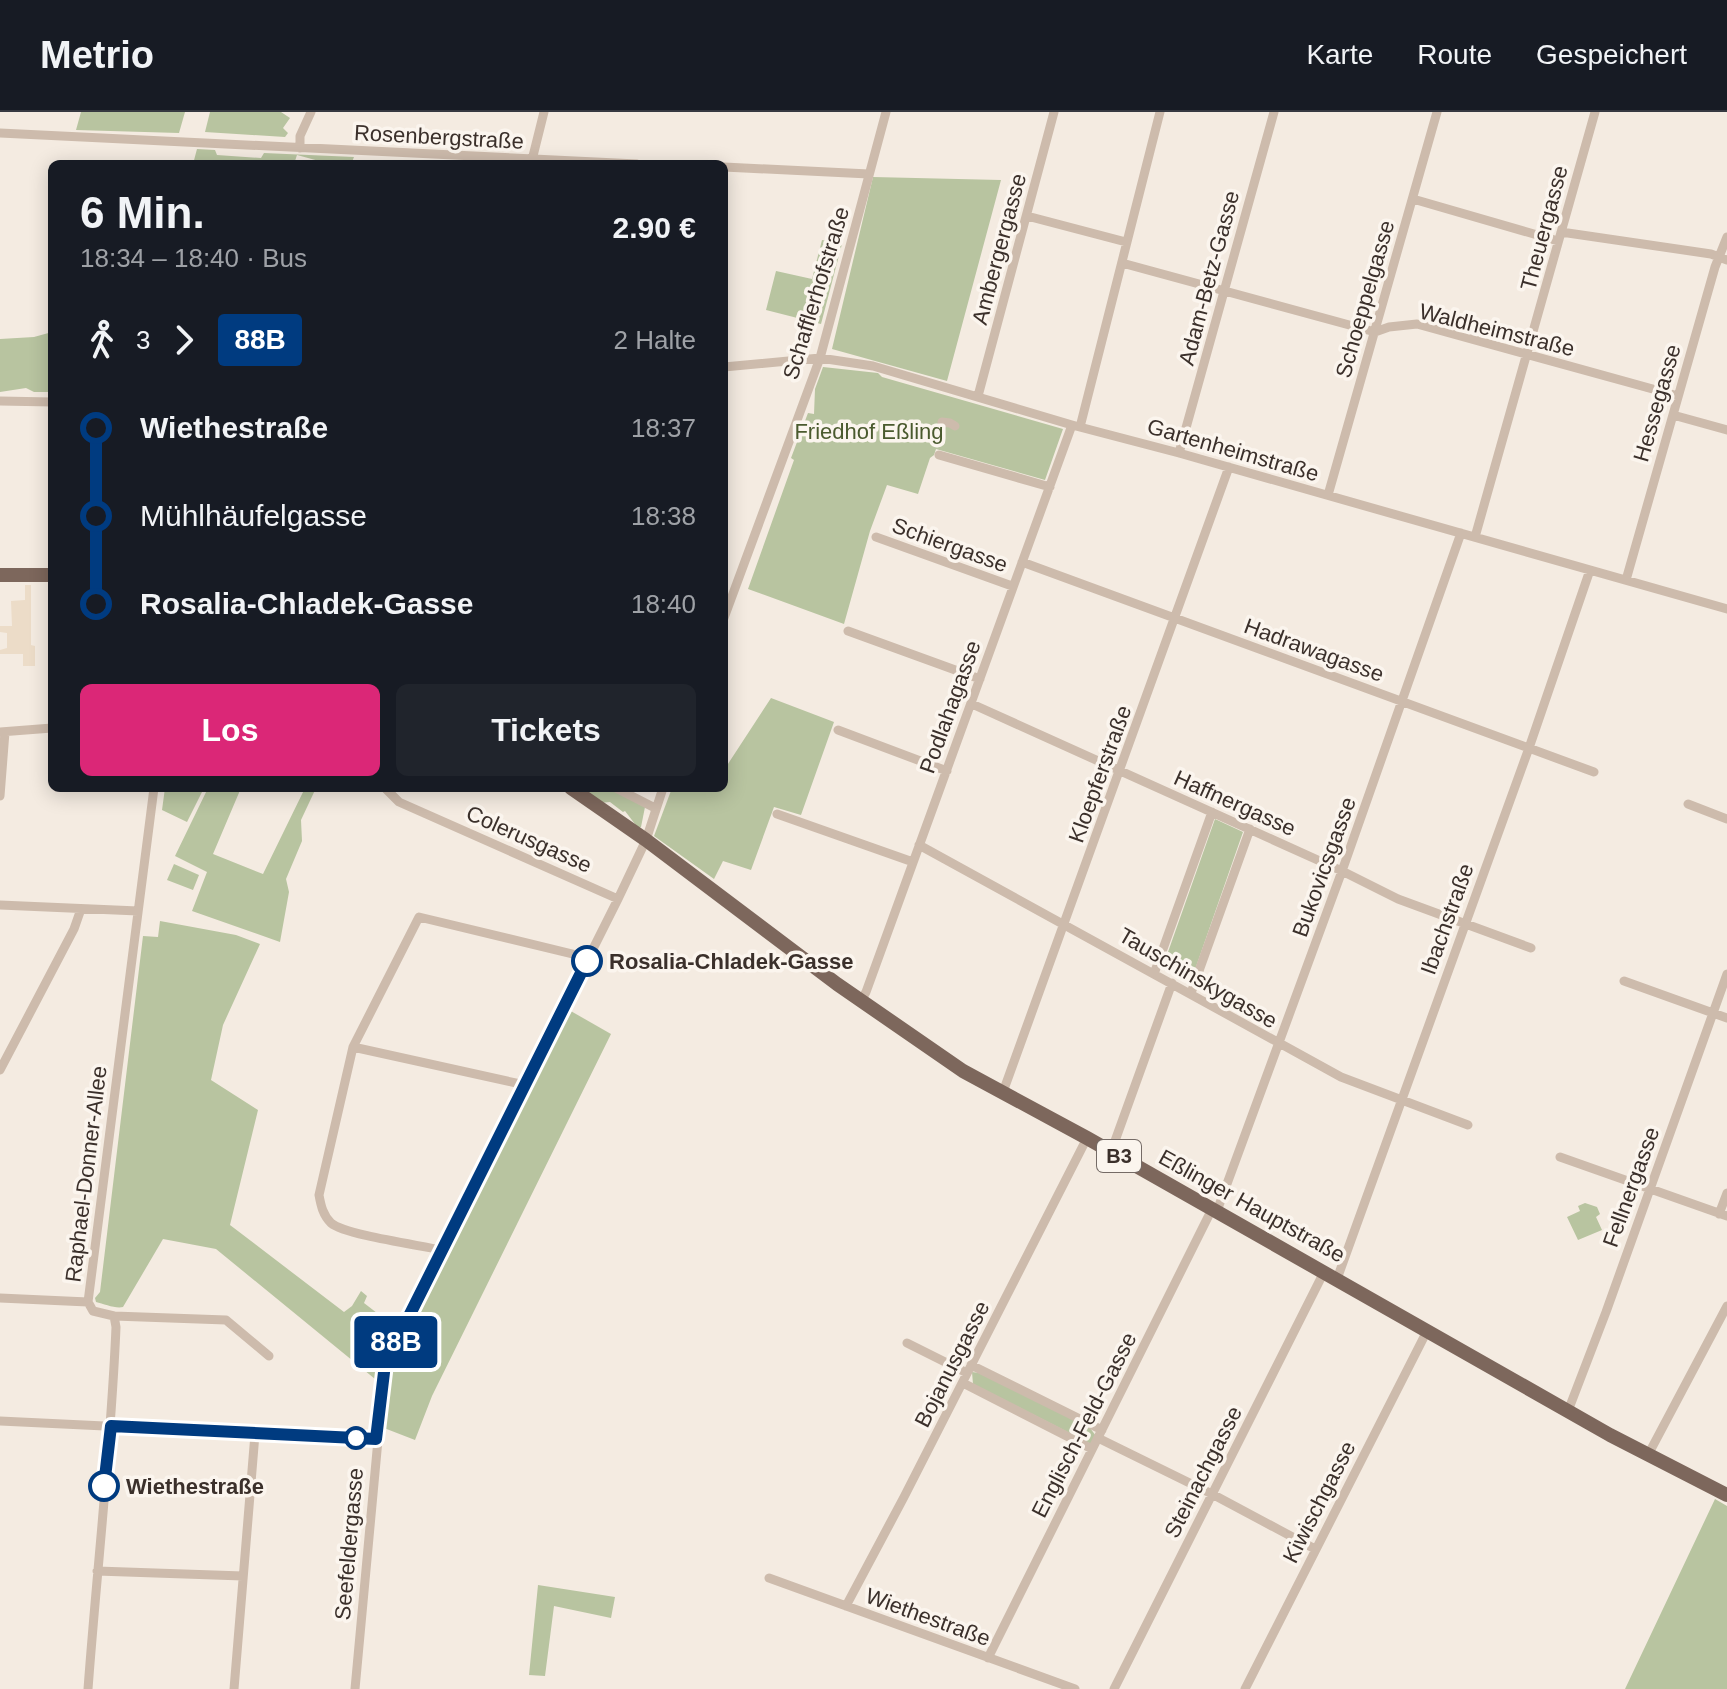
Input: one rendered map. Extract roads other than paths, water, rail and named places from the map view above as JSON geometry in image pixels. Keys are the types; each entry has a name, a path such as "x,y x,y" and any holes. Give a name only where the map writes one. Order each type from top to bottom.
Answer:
{"main road":[{"path":"0,575 48,575"},
{"name":"Eßlinger Hauptstraße","path":"577,792 861,1001 963,1071 1648,1455"},
{"name":"B3","path":"1648,1455 1727,1495"}],"street":[{"path":"300,148 300,136 311,112"},
{"path":"532,160 544,112"},
{"name":"Schafflerhofstraße","path":"728,594 820,358 886,112"},
{"name":"Ambergergasse","path":"978,396 1054,112"},
{"name":"Podlahagasse","path":"861,1001 972,704 1012,586 1076,426 1160,112"},
{"name":"Adam-Betz-Gasse","path":"1179,453 1274,112"},
{"name":"Schoeppelgasse","path":"1328,495 1437,112"},
{"name":"Theuergasse","path":"1475,537 1595,112"},
{"name":"Rosenbergstraße","path":"0,133 499,160"},
{"path":"728,167 869,174"},
{"path":"1413,199 1560,237 1724,259"},
{"path":"1027,216 1126,242"},
{"name":"Hessegasse","path":"1626,580 1715,267 1724,259 1727,237"},
{"name":"Waldheimstraße","path":"1122,263 1375,332 1417,324 1678,396"},
{"name":"Gartenheimstraße","path":"728,367 820,358 873,366 1727,609"},
{"path":"0,401 48,402"},
{"path":"1673,415 1727,430"},
{"path":"942,422 955,426"},
{"path":"939,455 1050,487"},
{"name":"Kloepferstraße","path":"1003,1092 1229,467"},
{"name":"Bukovicsgasse","path":"1215,1210 1342,871 1461,533"},
{"name":"Schiergasse","path":"876,537 1012,586"},
{"name":"Hadrawagasse","path":"1022,562 1594,772"},
{"name":"Ibachstraße","path":"1330,1276 1402,1099 1590,570"},
{"path":"848,631 980,679"},
{"name":"Haffnergasse","path":"972,704 1398,899 1531,948"},
{"path":"0,796 2,732 48,728"},
{"path":"838,730 947,771"},
{"name":"Raphael-Donner-Allee","path":"114,1316 93,1311 88,1302 153,792"},
{"name":"Colerusgasse","path":"389,792 399,802 618,899"},
{"path":"624,792 655,808"},
{"path":"646,840 661,792"},
{"path":"1688,804 1727,819"},
{"path":"1154,974 1212,812"},
{"path":"777,814 913,862"},
{"path":"1191,993 1250,829"},
{"name":"Seefeldergasse","path":"355,1689 385,1364 646,840"},
{"name":"Tauschinskygasse","path":"919,845 1191,993 1278,1045 1341,1077 1468,1125"},
{"path":"0,905 138,911"},
{"path":"0,1070 74,929 81,909"},
{"path":"441,1250 340,1229 325,1216 319,1195 353,1047 419,917 589,958"},
{"name":"Fellnergasse","path":"1568,1411 1727,974"},
{"path":"1624,981 1727,1018"},
{"path":"1111,1152 1172,983"},
{"path":"353,1047 525,1085"},
{"name":"Bojanusgasse","path":"846,1606 1087,1138"},
{"path":"1560,1157 1723,1215 1727,1193"},
{"name":"Englisch-Feld-Gasse","path":"988,1658 1215,1210"},
{"name":"Steinachgasse","path":"1114,1689 1212,1494 1330,1276"},
{"path":"0,1298 88,1302"},
{"path":"1648,1455 1727,1306"},
{"path":"88,1689 111,1426 114,1316 226,1320 269,1356"},
{"name":"Kiwischgasse","path":"1245,1689 1427,1331"},
{"path":"907,1343 1100,1434 1315,1549"},
{"path":"967,1373 1092,1449"},
{"path":"0,1421 376,1439"},
{"path":"234,1689 255,1434"},
{"path":"97,1571 243,1576"},
{"name":"Wiethestraße","path":"769,1578 1075,1689"}],"place":[{"name":"Rosalia-Chladek-Gasse","path":"587,961"},
{"name":"Wiethestraße","path":"104,1486"}],"park label":[{"name":"Friedhof Eßling","path":"869,431"}]}
